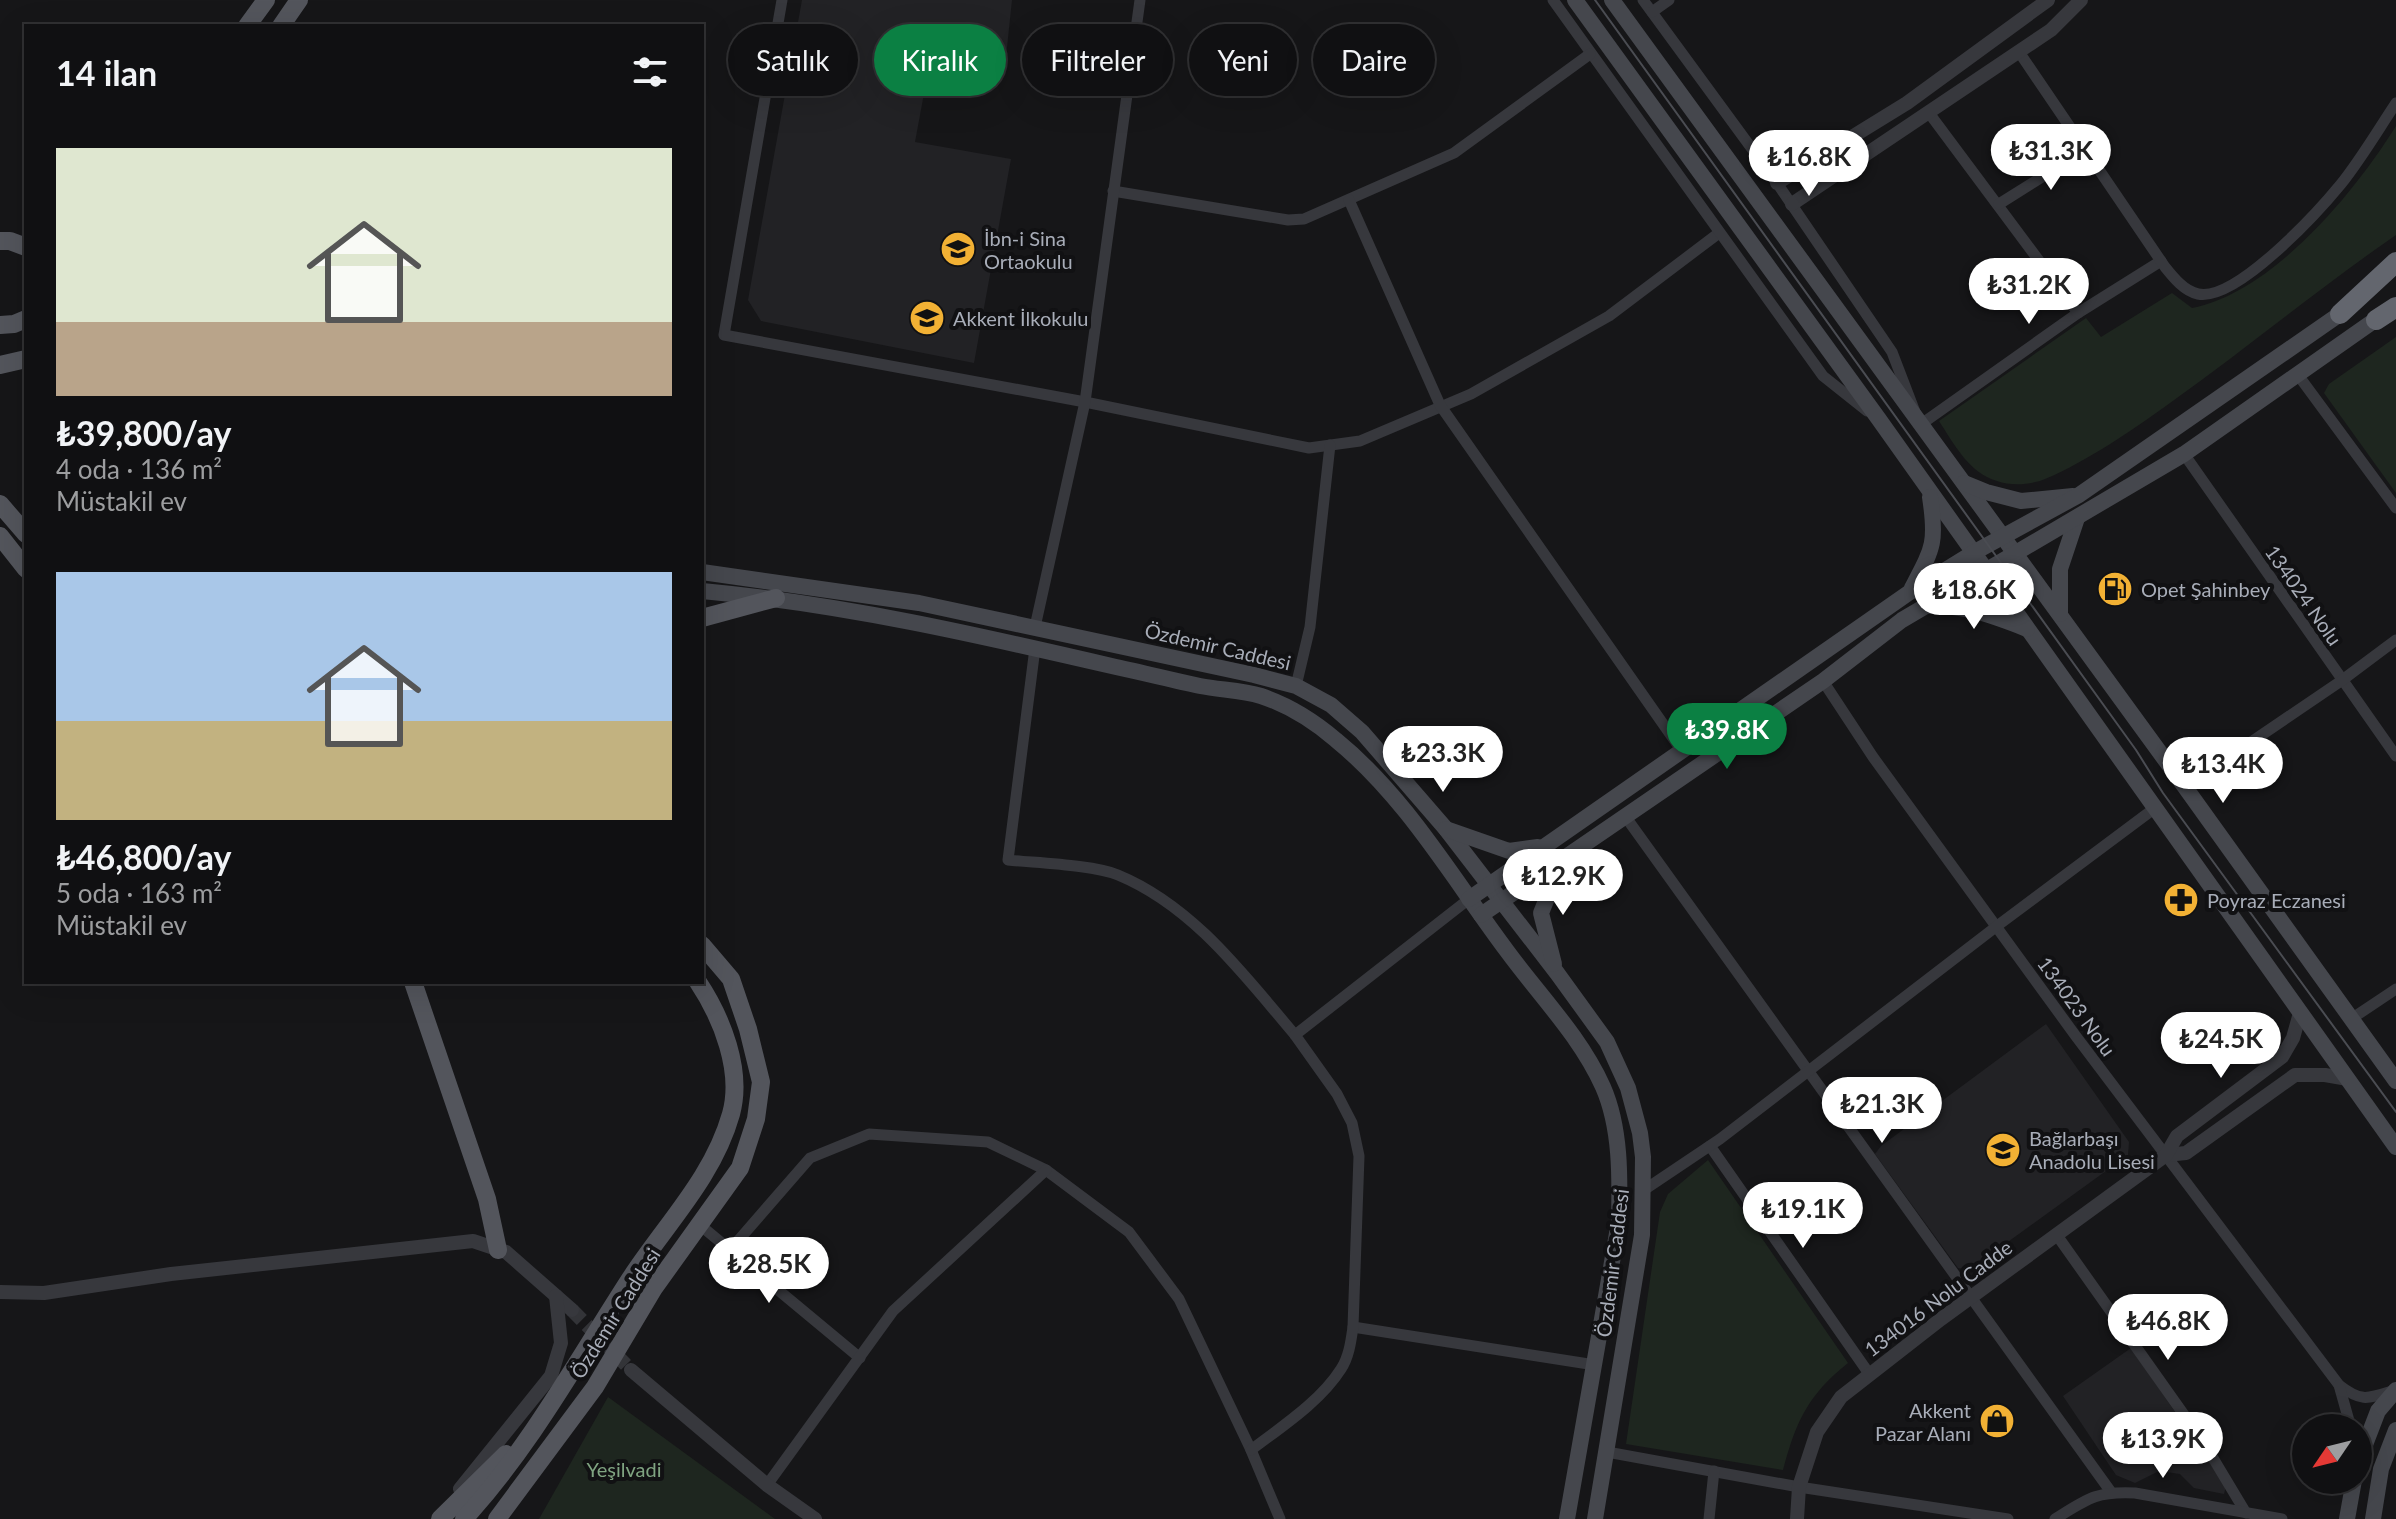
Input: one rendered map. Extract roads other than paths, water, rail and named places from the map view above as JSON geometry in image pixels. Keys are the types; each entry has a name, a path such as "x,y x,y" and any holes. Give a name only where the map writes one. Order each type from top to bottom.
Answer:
{"highway":[{"path":"2340,314 2396,262"},
{"path":"2376,320 2396,306"}],"main road":[{"path":"248,24 266,0"},
{"path":"282,24 299,0"},
{"path":"1575,0 1878,418 2396,1147"},
{"path":"1612,0 2396,1081"},
{"path":"1469,899 1910,592 1973,553 2079,495 2396,272"},
{"path":"1481,915 1823,681 1902,620 2184,454 2376,320"},
{"path":"0,365 24,359"},
{"path":"1963,482 2021,501 2079,495"},
{"path":"1910,592 1932,548 1934,525 1929,491"},
{"path":"0,504 24,532"},
{"path":"2060,615 2060,569 2077,518"},
{"path":"0,536 24,566"},
{"name":"Özdemir Caddesi","path":"704,572 919,603 1254,675 1296,686 1331,705 1362,732 1446,829 1557,973 1607,1042 1628,1088 1640,1133 1644,1190 1642,1235 1595,1519"},
{"name":"Özdemir Caddesi","path":"704,591 776,598 876,614 1260,696 1295,711 1335,738 1375,774 1586,1054 1604,1090 1616,1139 1619,1222 1567,1519"},
{"path":"704,617 776,598"},
{"path":"1925,606 1968,609 2028,629"},
{"path":"1446,829 1509,851 1543,846"},
{"path":"1557,973 1541,913 1563,859"},
{"name":"Özdemir Caddesi","path":"497,1519 595,1387 654,1288 740,1168 756,1119 761,1082 731,979 704,947"},
{"path":"414,984 487,1199 498,1250"},
{"name":"Özdemir Caddesi","path":"464,1519 489,1492 545,1415 631,1277 704,1176 731,1113 734,1083 724,1032 699,984"},
{"path":"2372,1426 2378,1411 2396,1390"},
{"path":"438,1519 545,1415"},
{"path":"512,1519 547,1474 572,1419"},
{"path":"2373,1519 2381,1469 2396,1430"},
{"path":"2347,1519 2351,1494"}],"street":[{"path":"782,0 724,335 1085,402 1309,448 1360,441 1471,394 1609,316 1719,233"},
{"path":"1035,627 1085,402 1140,0"},
{"path":"1553,0 1823,376 1878,418"},
{"path":"1643,0 1792,204 1892,352 1920,425 2078,313 2161,261"},
{"path":"1652,12 1669,0"},
{"path":"1777,183 1907,103 2048,0"},
{"path":"1792,204 2051,30 2081,0"},
{"path":"2019,52 2161,261 2175,280 2197,294 2210,293 2244,276 2277,253 2342,183 2396,103"},
{"path":"1113,191 1288,220 1304,219 1454,153 1590,54"},
{"path":"1929,113 2078,313"},
{"path":"1999,204 2085,150"},
{"path":"1795,172 1809,193"},
{"path":"1349,200 1440,405 1682,751"},
{"path":"2298,375 2396,508"},
{"path":"1296,686 1310,627 1330,445"},
{"name":"134024 Nolu","path":"2184,454 2396,756"},
{"path":"2185,787 2396,640"},
{"path":"1035,648 1008,860 1115,874 1149,891 1185,915 1235,965 1295,1035 1337,1094 1352,1123 1359,1156 1353,1327 1349,1349 1341,1369 1301,1411 1251,1450"},
{"name":"134023 Nolu","path":"1823,681 1873,757 2075,1035 2339,1385"},
{"path":"1644,1190 1809,1073 2155,808"},
{"path":"1625,816 2111,1492"},
{"path":"1295,1035 1469,899"},
{"path":"2351,1019 2396,989"},
{"path":"2166,1155 2177,1136 2282,1057 2293,1038 2300,1013"},
{"path":"2166,1155 2186,1153 2295,1075 2348,1079"},
{"path":"730,1250 810,1158 869,1134 988,1142 1046,1170 1129,1232 1179,1299 1251,1450 1280,1519"},
{"path":"1710,1146 1870,1375"},
{"name":"134016 Nolu Cadde","path":"1797,1519 1799,1487 1817,1432 1841,1397 2166,1155"},
{"path":"767,1485 893,1311 1046,1170"},
{"path":"700,1225 860,1358"},
{"path":"2056,1234 2204,1443 2246,1513"},
{"path":"0,1292 44,1293 171,1274 473,1241 506,1252 572,1310"},
{"path":"438,1519 551,1376 561,1343 556,1296"},
{"path":"1353,1327 1595,1365"},
{"path":"631,1370 767,1485 815,1519"},
{"path":"2339,1385 2354,1397 2364,1399 2396,1390"},
{"path":"2339,1385 2347,1414"},
{"path":"1607,1452 1799,1487 2008,1519"},
{"path":"1709,1519 1714,1471"},
{"path":"2055,1519 2089,1498 2111,1492 2135,1493 2282,1519"}],"tunnel":[{"path":"572,1310 631,1370"}],"tram line":[{"path":"1595,0 2136,750 2163,793 2396,1112"}],"place":[{"name":"İbn-i Sina Ortaokulu","path":"958,249"},
{"name":"Akkent İlkokulu","path":"927,318"},
{"name":"Opet Şahinbey","path":"2115,589"},
{"name":"Poyraz Eczanesi","path":"2181,900"},
{"name":"Bağlarbaşı Anadolu Lisesi","path":"2003,1150"},
{"name":"Akkent Pazar Alanı","path":"1997,1421"}],"park label":[{"name":"Yeşilvadi","path":"624,1469"}]}
